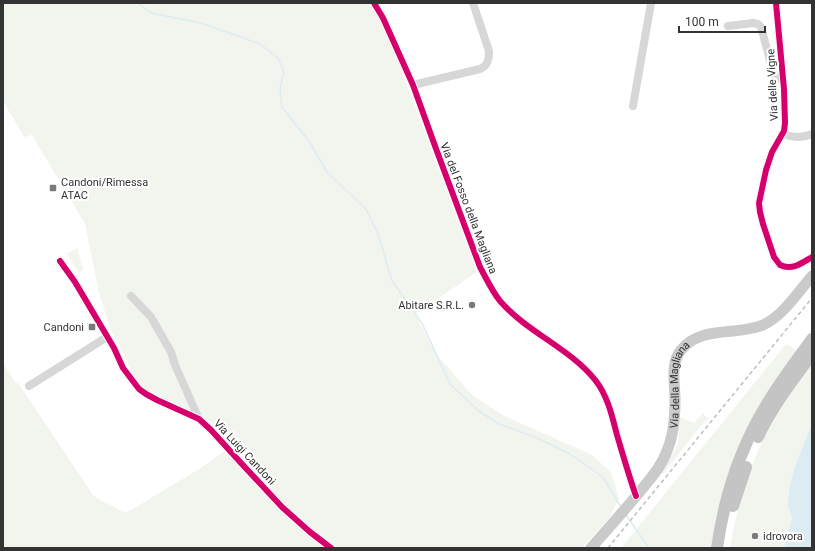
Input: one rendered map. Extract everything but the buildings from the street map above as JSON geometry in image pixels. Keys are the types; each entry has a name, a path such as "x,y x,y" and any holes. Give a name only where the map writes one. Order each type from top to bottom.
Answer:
{"highway":[{"path":"725,548 736,469 755,426 767,404 812,339"},
{"path":"717,548 723,515 762,428 784,393 812,354"}],"main road":[{"name":"Via della Magliana","path":"591,548 634,499 662,462 670,442 674,422 674,365 681,350 692,340 702,336 765,324 784,310 812,276"}],"street":[{"name":"Via del Fosso della Magliana","path":"374,3 384,18 413,86 434,146 480,267 488,284 511,312 575,360 596,382 608,403 634,499"},
{"path":"413,86 480,69 486,65 489,59 489,51 473,3"},
{"path":"633,106 651,3"},
{"name":"Via delle Vigne","path":"776,3 783,80 785,127 772,152 764,176 760,201 760,212 774,257 780,266 795,266 812,257"},
{"path":"728,26 753,22 760,25 773,73 777,78 783,80"},
{"path":"782,134 798,138 812,134"},
{"name":"Via Luigi Candoni","path":"60,261 75,282 114,348 123,368 139,389 157,400 199,419 282,507 310,532 331,548"},
{"path":"131,296 151,316 171,352 175,365 199,419"},
{"path":"29,386 107,337"}],"shaded area":[{"path":"3,3 371,3 389,36 477,272 415,314 437,355 472,395 504,416 592,455 611,472 619,499 609,518 582,548 3,548 3,363 93,495 126,513 199,469 226,450 221,436 146,390 141,385 133,374 111,330 99,293 85,224 32,135 24,137 3,101"},
{"path":"77,248 83,268 80,272 67,254"},
{"path":"786,344 798,351 722,495 715,522 711,548 621,548"},
{"path":"812,364 812,423 794,472 788,501 792,518 784,548 730,548 740,501 756,455 780,410"},
{"path":"703,413 708,419 699,428 663,474 661,472 678,443 680,417 694,423"},
{"path":"812,423 812,548 784,548 792,518 788,502 791,480"}],"waterway":[{"path":"138,3 151,13 201,23 260,44 278,58 284,72 280,88 282,107 309,141 327,172 366,209 378,234 392,281 422,323 450,384 479,411 499,424 537,438 570,454 603,477 621,507"},
{"path":"626,515 649,548"}],"railway":[{"path":"608,548 812,298"}],"cycle path":[{"path":"374,3 383,18 413,85 480,267 494,293 511,312 574,359 586,369 596,381 604,394 609,407 636,496"},
{"path":"776,3 784,89 785,123 784,131 772,152 766,170 759,203 760,212 774,257 780,265 784,267 793,267 812,257"},
{"path":"60,261 75,282 114,348 123,368 139,389 157,400 199,419 282,507 310,532 331,548"}],"place":[{"name":"Candoni/Rimessa ATAC","path":"53,188"},
{"name":"Abitare S.R.L.","path":"472,305"},
{"name":"Candoni","path":"92,327"},
{"name":"idrovora","path":"755,536"}]}
